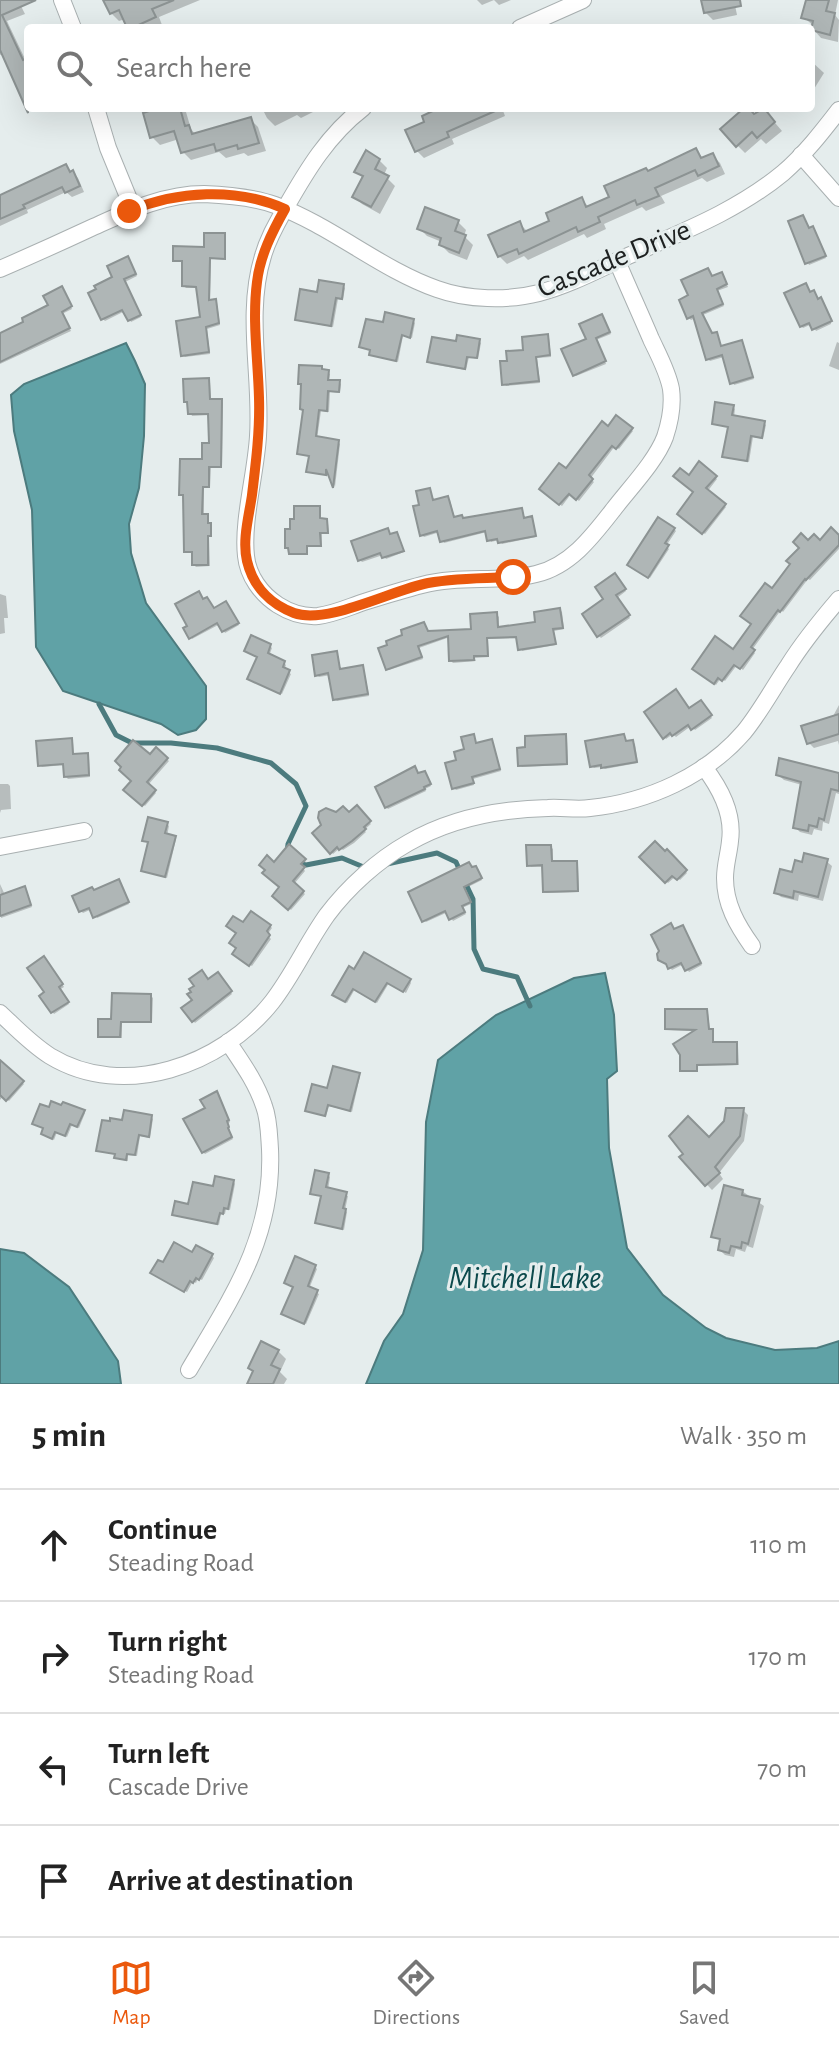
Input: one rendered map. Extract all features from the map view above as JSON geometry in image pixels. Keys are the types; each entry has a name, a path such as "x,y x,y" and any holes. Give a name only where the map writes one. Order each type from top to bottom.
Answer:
{"street":[{"path":"62,0 71,24"},
{"path":"529,24 583,0"},
{"name":"Cascade Drive","path":"0,269 133,209 163,199 200,194 237,196 273,204 438,290 504,298 537,294 711,220 749,198 801,155 839,110"},
{"path":"97,112 133,209"},
{"path":"358,112 320,150 298,184 273,230 257,281 258,436 246,559 252,577 263,594 279,606 297,614 317,616 429,583 536,574 557,566 592,537 651,460 664,439 671,415 671,389 663,366 617,261"},
{"path":"801,155 839,198"},
{"path":"0,1013 27,1040 52,1057 79,1069 110,1075 139,1075 169,1071 199,1060 250,1025 271,1003 328,913 376,865 408,843 441,827 514,809 587,809 622,804 656,793 717,758 743,733 764,706 805,642 839,599"},
{"path":"704,767 720,791 730,820 731,838 725,879 729,903 738,926 752,946"},
{"path":"0,847 84,831"},
{"path":"189,1370 238,1286 255,1250 266,1210 271,1172 265,1110 257,1088 228,1042"}],"water":[{"path":"126,343 145,384 139,488 129,524 131,553 146,603 206,686 206,719 196,730 178,735 161,724 63,691 36,647 32,510 14,431 11,395 24,384"},
{"name":"Mitchell Lake","path":"605,973 614,1015 617,1071 607,1079 609,1148 627,1248 663,1295 706,1328 726,1338 775,1350 817,1348 839,1341 839,1384 366,1384 384,1341 403,1314 423,1250 426,1122 438,1060 496,1015 574,978"},
{"path":"0,1249 24,1253 69,1287 118,1361 121,1384 0,1384"}],"building":[{"path":"0,0 36,0 2,15 24,60 24,104 0,50"},
{"path":"103,0 174,0 152,9 156,17 141,24 125,24 119,10 110,14"},
{"path":"701,0 740,0 741,6 704,13"},
{"path":"806,0 829,0 826,11 835,13 830,35 815,31 813,21 801,18"},
{"path":"181,112 185,126 189,125 192,134 251,117 259,143 216,151 214,144 181,153 174,131 150,138 143,113"},
{"path":"430,112 493,112 447,132 449,137 415,152 405,130 424,122 422,116"},
{"path":"739,112 767,112 775,122 757,138 752,132 736,147 720,129"},
{"path":"696,148 701,158 713,153 719,166 698,176 695,170 655,188 659,196 637,205 635,200 598,217 600,222 578,232 576,227 519,254 517,249 498,257 488,235 520,221 524,232 549,221 546,213 582,197 586,207 609,197 604,186 646,168 648,171"},
{"path":"366,150 380,159 375,169 389,176 371,207 352,197 363,176 354,172"},
{"path":"66,164 70,172 73,170 80,186 65,193 62,187 0,219 0,195"},
{"path":"425,207 459,220 455,231 466,235 459,253 439,245 441,238 417,229"},
{"path":"803,215 809,228 813,226 826,256 805,264 788,221"},
{"path":"204,233 225,233 225,259 210,258 209,300 216,299 219,323 206,327 209,352 181,356 176,321 200,317 196,287 182,286 182,261 173,261 173,246 204,247"},
{"path":"128,256 136,274 124,279 141,315 128,321 122,310 101,320 88,293 96,289 94,286 112,277 107,266"},
{"path":"708,268 712,276 722,272 727,284 717,289 723,304 702,313 712,333 717,332 721,346 742,340 753,377 730,384 722,355 706,360 693,316 687,319 679,300 688,295 681,280"},
{"path":"319,280 344,284 342,299 336,298 331,326 295,320 300,289 317,292"},
{"path":"806,283 810,292 814,290 818,299 821,297 832,321 812,330 809,323 800,327 784,293"},
{"path":"62,286 72,306 62,312 70,328 0,362 0,333 48,305 43,296"},
{"path":"385,312 414,319 410,338 402,335 396,361 369,355 370,350 359,347 366,319 383,322"},
{"path":"602,314 610,332 596,338 606,361 573,376 561,349 586,339 579,324"},
{"path":"548,334 550,355 536,357 539,381 502,385 500,361 507,361 506,351 523,350 522,337"},
{"path":"457,335 480,339 477,358 467,357 465,369 427,362 432,337 456,341"},
{"path":"299,365 322,366 322,369 329,370 328,380 340,380 339,392 328,391 327,411 319,410 316,436 339,440 333,488 326,469 326,475 306,472 309,456 297,454 303,410 300,409"},
{"path":"209,378 210,399 222,399 221,467 209,467 209,487 203,487 202,514 208,514 208,523 211,523 208,565 192,565 192,552 184,552 183,495 179,495 180,459 202,459 202,443 209,443 208,414 188,414 183,379"},
{"path":"715,402 734,405 732,415 765,421 762,438 751,436 747,461 722,457 728,427 712,424"},
{"path":"616,415 633,428 616,449 612,446 589,475 593,479 576,500 569,494 559,505 539,489 559,463 566,468 602,421 608,426"},
{"path":"699,461 717,476 706,488 726,504 702,534 677,514 693,492 673,476 680,468 689,475"},
{"path":"430,488 433,500 448,496 454,517 522,508 524,518 532,516 536,536 498,543 497,539 487,541 485,531 440,542 437,531 420,536 413,506 419,505 416,491"},
{"path":"294,506 320,506 320,518 327,519 328,533 320,533 321,546 307,546 307,554 289,554 288,548 285,548 285,529 290,529 290,519 294,519"},
{"path":"658,517 675,528 665,543 669,545 648,578 627,565"},
{"path":"831,527 839,535 839,545 805,579 780,612 778,610 751,647 755,650 740,669 734,665 722,681 718,678 714,684 692,669 715,636 733,649 751,624 740,616 765,583 772,588 790,564 786,561 799,548 793,542 801,533 808,540 814,534 820,540"},
{"path":"388,528 390,534 397,532 404,551 382,558 380,553 358,561 351,541"},
{"path":"615,573 626,589 616,595 630,615 597,637 582,614 603,599 595,587"},
{"path":"199,591 214,608 226,601 239,623 222,632 217,623 189,639 183,628 187,626 175,604"},
{"path":"560,608 563,628 553,629 556,644 518,650 516,637 487,638 488,656 449,661 448,636 418,646 422,657 386,670 378,648 402,635 401,630 424,622 428,631 471,629 470,614 497,612 498,627 535,622 534,612"},
{"path":"251,635 271,644 268,653 285,661 283,667 290,670 280,694 247,679 257,657 244,651"},
{"path":"337,651 340,669 363,665 368,694 333,700 328,673 315,676 312,655"},
{"path":"676,689 689,708 701,700 712,715 691,730 688,725 663,739 644,712"},
{"path":"839,714 839,734 807,744 801,726"},
{"path":"474,734 476,743 492,739 500,769 472,777 474,783 452,789 445,763 456,760 454,752 464,749 461,737"},
{"path":"566,734 567,764 518,766 517,748 525,747 525,736"},
{"path":"624,734 626,741 633,740 637,762 590,767 585,741"},
{"path":"72,738 73,754 88,753 89,775 64,777 63,764 38,766 36,741"},
{"path":"133,740 150,754 156,747 168,758 147,782 156,790 142,806 123,790 131,781 119,770 121,767 115,761"},
{"path":"779,758 839,773 839,791 831,789 824,820 819,818 817,827 809,825 808,831 793,828 801,782 776,775"},
{"path":"415,766 418,773 425,771 431,784 385,808 375,787"},
{"path":"357,805 371,821 352,841 339,850 337,847 330,854 312,833 321,825 319,812 326,808 336,812 343,806 349,812"},
{"path":"148,817 168,822 165,833 176,836 165,877 141,871 148,842 142,841"},
{"path":"655,841 687,870 677,880 672,876 665,883 639,857"},
{"path":"289,844 306,859 301,864 305,867 293,881 304,891 288,910 272,896 279,887 262,873 265,870 259,865 267,855 274,862"},
{"path":"526,845 551,845 552,861 577,861 578,891 543,892 542,865 527,866"},
{"path":"804,853 828,859 818,897 794,891 793,898 774,893 780,869 792,872 795,860 802,862"},
{"path":"469,862 472,867 476,866 482,878 464,887 471,902 462,906 465,912 449,920 445,911 422,922 408,892"},
{"path":"119,879 129,902 93,918 89,908 79,912 72,896"},
{"path":"25,886 31,905 0,916 0,895"},
{"path":"251,911 271,925 267,931 270,935 249,966 232,954 236,948 229,943 236,933 226,926 233,916 243,922"},
{"path":"671,923 674,929 683,925 701,963 685,971 681,963 668,969 658,960 659,951 651,935"},
{"path":"364,952 411,979 403,992 387,983 375,1002 353,989 345,1002 332,995 349,966 354,969"},
{"path":"44,956 63,984 59,987 69,1002 51,1013 39,996 44,992 27,968"},
{"path":"202,970 208,979 218,972 232,991 192,1022 181,1008 192,1000 187,994 194,986 189,979"},
{"path":"112,993 151,994 151,1022 121,1022 120,1037 98,1037 98,1019 111,1019"},
{"path":"665,1009 707,1009 713,1042 737,1042 737,1064 697,1065 697,1071 680,1071 680,1055 673,1044 695,1030 665,1029"},
{"path":"0,1060 24,1081 6,1101 0,1095"},
{"path":"333,1066 360,1073 350,1111 328,1105 325,1116 305,1111 312,1084 327,1088"},
{"path":"217,1091 229,1120 232,1137 202,1153 183,1119 205,1108 200,1100"},
{"path":"51,1101 85,1110 77,1127 70,1124 65,1136 55,1132 52,1139 41,1134 43,1128 32,1124 40,1104 49,1107"},
{"path":"726,1108 744,1108 740,1136 715,1167 720,1173 705,1186 679,1157 683,1154 669,1136 688,1116 709,1137 724,1121"},
{"path":"124,1110 152,1115 149,1137 139,1135 135,1155 127,1154 126,1160 114,1158 115,1154 96,1151 102,1120 122,1120"},
{"path":"315,1170 329,1173 326,1187 347,1192 342,1229 315,1223 321,1196 310,1194"},
{"path":"215,1176 234,1180 228,1209 224,1208 223,1214 220,1213 217,1224 172,1215 175,1201 188,1204 193,1182 213,1186"},
{"path":"724,1185 743,1190 742,1195 760,1199 748,1244 742,1242 741,1248 731,1246 729,1253 718,1250 720,1239 711,1237"},
{"path":"174,1242 192,1252 196,1245 213,1254 199,1280 190,1281 184,1292 150,1273 158,1260 163,1262"},
{"path":"295,1256 316,1265 308,1286 318,1290 304,1324 281,1314 293,1287 284,1283"},
{"path":"261,1341 279,1350 271,1365 280,1369 273,1384 247,1384 253,1371 248,1368"}],"waterway":[{"path":"99,704 116,735 132,743 217,748 271,763 296,784 306,806 287,852"},
{"path":"387,864 437,853 456,862 460,871"},
{"path":"295,863 306,865 342,858 366,868"},
{"path":"464,880 473,899 474,949 483,969 517,977 530,1006"}],"route":[{"path":"129,211 163,199 200,194 237,196 285,209 263,255 255,308 258,436 246,559 252,577 263,594 297,614 317,616 429,583 513,577"}]}
